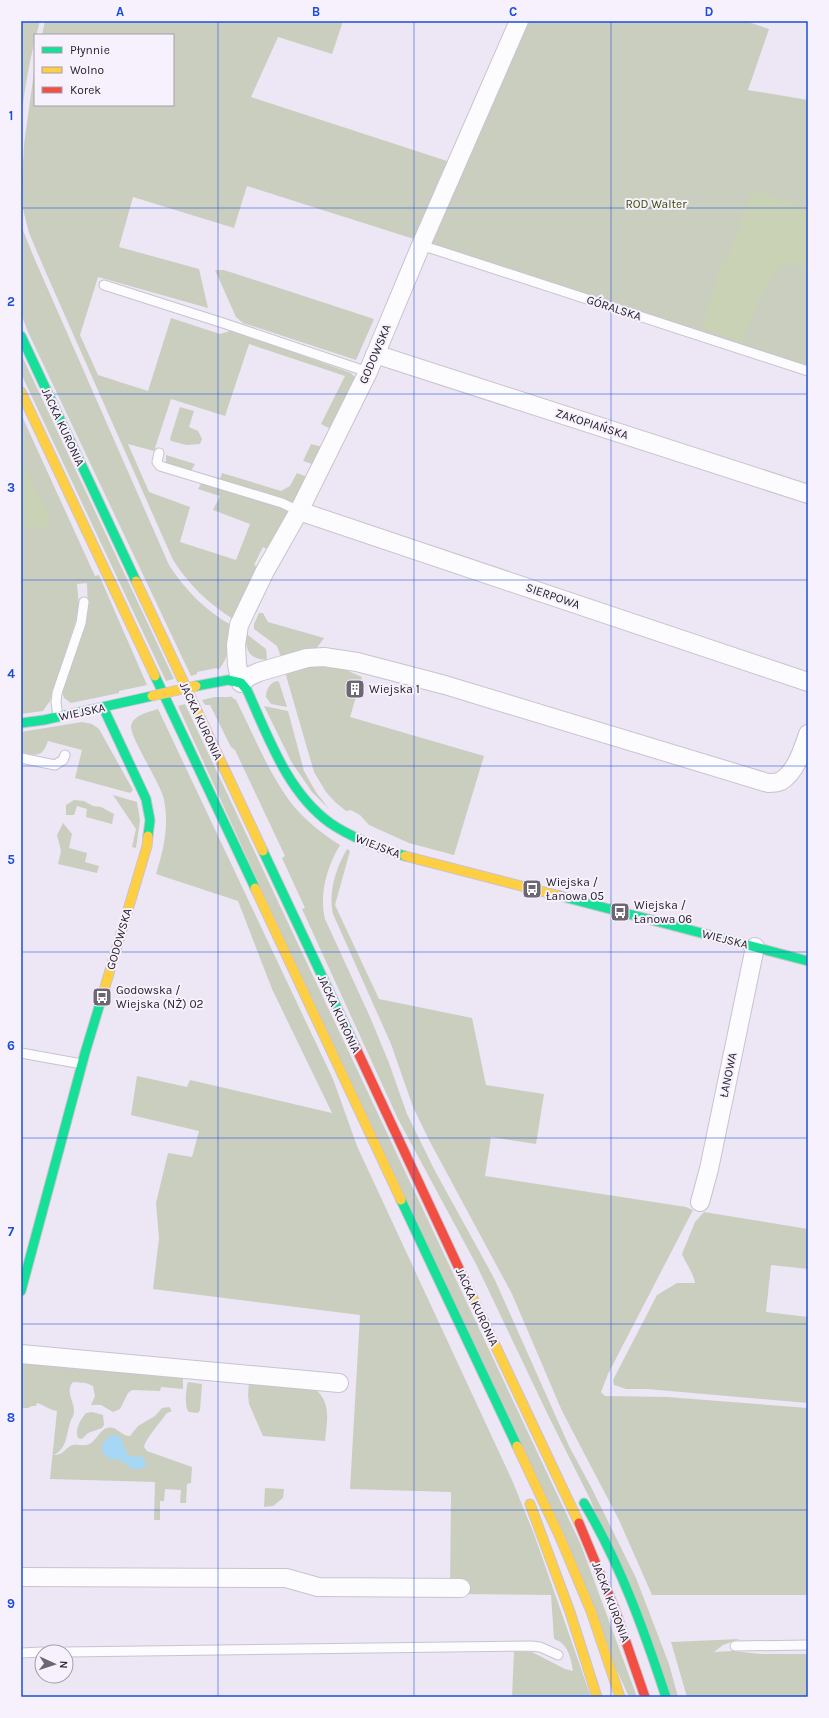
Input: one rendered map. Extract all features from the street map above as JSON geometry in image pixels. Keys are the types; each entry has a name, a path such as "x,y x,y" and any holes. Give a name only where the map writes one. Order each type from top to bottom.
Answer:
{"main road":[{"name":"JACKA KURONIA","path":"21,336 542,1444 600,1572 628,1644 645,1697"},
{"name":"JACKA KURONIA","path":"21,392 560,1537 606,1650 620,1697"},
{"name":"WIEJSKA","path":"21,723 58,717 223,680 236,680 241,683 246,690 292,781 318,812 328,821 351,836 404,856 808,961"},
{"name":"GODOWSKA","path":"21,1291 82,1064 148,846 151,825 150,808 146,793 103,707"},
{"path":"542,1444 569,1480"},
{"path":"519,1450 533,1512 578,1635 597,1697"},
{"path":"580,1497 604,1538 619,1572 646,1639 666,1697"}],"street":[{"name":"GODOWSKA","path":"241,683 237,665 236,645 239,625 265,571 299,511 368,372 421,245 519,21"},
{"name":"ZAKOPIAŃSKA","path":"375,354 808,494"},
{"name":"SIERPOWA","path":"299,511 808,682"},
{"path":"241,683 250,676 259,672 307,658 324,657 357,662 445,685 768,783 780,781 789,774 805,751 808,734"},
{"name":"ŁANOWA","path":"700,1202 709,1169 755,947"},
{"path":"21,1354 339,1383"},
{"path":"21,1577 286,1578 318,1587 462,1588"}],"lane":[{"name":"GÓRALSKA","path":"421,245 808,371"},
{"path":"104,286 226,324 368,372"},
{"path":"159,453 157,462 160,466 282,503 299,511"},
{"path":"58,717 56,702 57,693 81,623 84,602"},
{"path":"21,758 55,765 63,760 65,755"},
{"path":"21,1054 82,1064"},
{"path":"735,1646 808,1645"},
{"path":"74,1652 531,1646 540,1647 558,1655"},
{"path":"21,1653 34,1652"}],"green space":[{"path":"21,21 40,21 37,34 34,34 34,46 28,71 21,123"},
{"path":"45,21 343,21 332,54 278,37 251,97 447,161 414,239 247,186 234,228 133,197 119,247 199,269 208,308 98,277 80,335 98,375 148,391 171,318 220,334 233,330 351,373 356,378 333,430 321,424 345,376 249,344 225,416 171,399 154,451 128,444 149,492 190,507 180,542 236,560 250,524 213,510 220,496 198,489 202,482 281,507 288,512 269,550 263,547 254,565 258,567 233,619 215,607 200,593 186,578 173,560 29,233 23,209 22,179 24,144 34,72 34,106 174,106 174,34 42,34"},
{"name":"ROD Walter","path":"528,21 745,21 769,29 748,90 808,100 808,367 429,244"},
{"path":"752,190 808,209 808,267 791,263 774,273 767,282 742,342 702,328 722,260 728,258"},
{"path":"21,225 169,565 182,583 204,606 231,625 227,655 218,670 217,668 197,672 197,674 191,676 28,332 21,314"},
{"path":"215,270 224,270 374,319 356,360 243,323 236,317"},
{"path":"21,354 174,679 166,681 24,380 21,372"},
{"path":"180,407 194,411 189,427 198,431 202,439 200,444 186,445 171,441 170,439"},
{"path":"21,414 95,576 99,575 147,685 119,691 119,693 71,703 64,698 62,692 88,612 87,583 77,584 79,606 77,617 50,701 43,711 21,714"},
{"path":"311,444 323,447 312,464 303,461"},
{"path":"166,455 195,464 191,471 166,463"},
{"path":"21,460 51,520 43,528 21,526"},
{"path":"222,473 281,491 290,486 297,473 307,477 293,504 220,479"},
{"path":"259,613 263,613 268,622 324,638 316,649 281,657 277,646 254,629 254,624"},
{"path":"246,631 248,631 248,635 266,649 267,660 251,655 246,643"},
{"path":"319,665 341,668 362,677 350,717 484,756 454,855 409,843 369,825 360,815 351,810 346,811 326,792 314,772 285,672"},
{"path":"277,681 279,682 287,707 271,704 266,697 269,687 272,683"},
{"path":"230,696 236,700 271,771 288,798 297,810 312,824 340,845 331,862 325,880 323,909 325,919 370,1017 389,1063 407,1114 435,1171 494,1278 569,1446 636,1578 669,1664 678,1697 670,1697 590,1499 477,1266 398,1119 302,909 305,908 282,858 285,856 235,750 231,747 210,705 205,705 202,700"},
{"path":"185,704 581,1545 637,1697 629,1697 178,706"},
{"path":"264,706 288,711 304,771 316,792 329,809 312,792 292,763"},
{"path":"158,709 333,1079 357,1146 512,1480 534,1534 591,1697 512,1697 514,1651 532,1652 565,1669 573,1671 570,1656 566,1647 554,1639 551,1595 450,1594 451,1492 350,1489 360,1315 153,1289 159,1238 156,1203 168,1153 192,1157 199,1131 131,1115 137,1076 187,1087 190,1080 332,1113 272,989 238,901 156,874 165,835 165,806 163,796 135,739 131,726 132,722 138,717"},
{"path":"82,722 92,724 99,729 133,790 130,793 75,778 82,750 48,741 46,747 41,753 35,755 21,752 21,732"},
{"path":"113,795 137,802 140,820 136,848 132,847 136,829"},
{"path":"74,800 84,801 93,806 101,807 114,814 112,824 86,817 87,809 77,806 74,815 66,815 66,805"},
{"path":"63,823 72,834 69,848 87,853 85,862 99,866 97,873 58,864 61,851 57,835"},
{"path":"347,849 350,851 335,905 379,999 472,1018 486,1085 544,1094 536,1144 491,1137 485,1176 686,1207 693,1210 608,1374 601,1392 605,1396 667,1397 808,1408 808,1595 652,1595 619,1520 562,1411 512,1294 429,1140 413,1107 391,1044 333,914 332,889 339,864"},
{"path":"704,1212 808,1229 808,1269 771,1265 766,1312 808,1317 808,1403 647,1389 626,1389 614,1385 613,1380 657,1295 677,1283 695,1283 693,1275 682,1254 695,1222"},
{"path":"21,1364 183,1378 183,1389 161,1387 160,1391 132,1390 128,1393 120,1409 113,1412 101,1405 91,1405 95,1396 93,1386 86,1383 73,1382 70,1392 74,1407 74,1414 70,1422 64,1445 54,1455 60,1454 68,1447 73,1445 89,1444 102,1431 110,1427 127,1436 130,1436 138,1426 155,1416 162,1408 169,1407 171,1412 166,1414 150,1435 144,1447 147,1451 192,1467 191,1483 187,1484 186,1503 180,1503 181,1490 165,1489 164,1501 160,1501 160,1520 154,1520 155,1482 50,1479 57,1411 37,1403 36,1406 21,1408"},
{"path":"188,1382 202,1384 200,1410 198,1413 189,1412 187,1410 186,1398"},
{"path":"249,1382 314,1388 324,1399 326,1406 327,1419 325,1441 263,1436 249,1404"},
{"path":"92,1412 103,1415 104,1425 102,1428 88,1433 82,1439 78,1438 77,1428 80,1421 86,1413"},
{"path":"265,1488 284,1489 283,1498 273,1506 264,1507"},
{"path":"740,1639 723,1645 714,1652 733,1651 760,1654 808,1654 808,1697 687,1697 671,1642"}],"water":[{"path":"116,1435 120,1437 128,1456 144,1457 146,1464 144,1467 136,1470 120,1460 109,1458 104,1454 102,1450 103,1443 108,1438"}],"traffic: fast":[{"path":"21,336 136,581"},
{"path":"155,676 255,888"},
{"path":"196,686 228,680 241,683 247,690 280,762 302,796 315,810 330,823 347,833 376,846 405,856"},
{"path":"21,723 44,720 152,696"},
{"path":"103,707 146,799 150,820 148,836"},
{"path":"263,851 355,1046"},
{"path":"560,896 808,961"},
{"path":"21,1291 85,1053 102,997"},
{"path":"401,1200 517,1446"},
{"path":"584,1503 620,1573 649,1647 666,1697"}],"traffic: slow":[{"path":"21,392 155,676"},
{"path":"136,581 263,851"},
{"path":"152,696 196,686"},
{"path":"102,997 147,846 148,836"},
{"path":"405,856 560,896"},
{"path":"255,888 401,1200"},
{"path":"471,1294 579,1523"},
{"path":"517,1446 560,1537 591,1611 620,1697"},
{"path":"530,1504 570,1612 597,1697"}],"traffic: jam":[{"path":"355,1046 471,1294"},
{"path":"579,1523 614,1607 645,1697"}],"place":[{"name":"Wiejska 1","path":"355,689"},
{"name":"Wiejska / Łanowa 05","path":"532,889"},
{"name":"Wiejska / Łanowa 06","path":"620,912"},
{"name":"Godowska / Wiejska (NŻ) 02","path":"102,997"}]}
